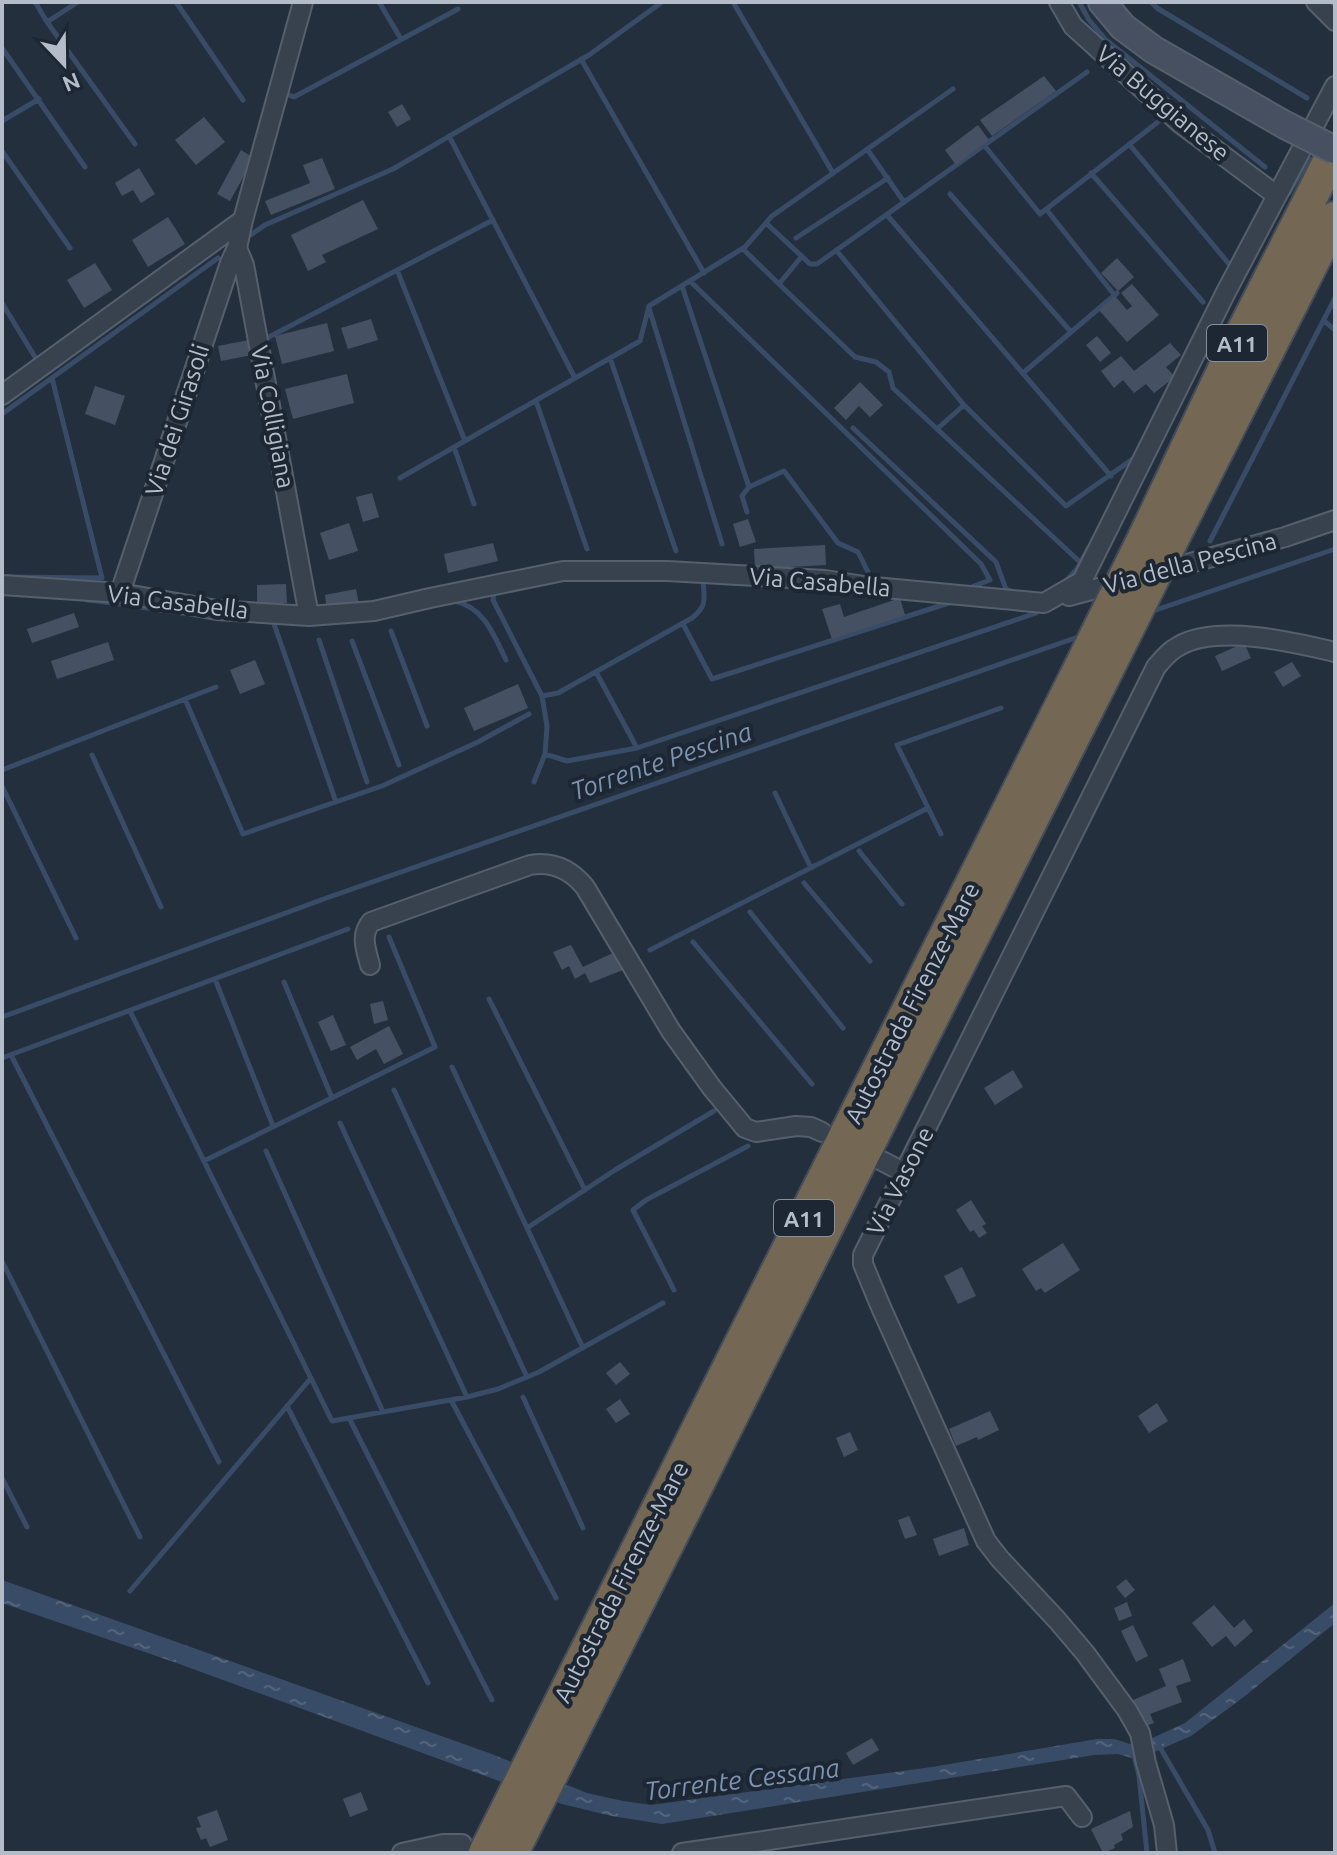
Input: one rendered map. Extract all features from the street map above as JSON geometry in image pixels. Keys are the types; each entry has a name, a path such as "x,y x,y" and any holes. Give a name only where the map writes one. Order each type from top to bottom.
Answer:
{"highway":[{"name":"Autostrada Firenze-Mare","path":"1157,541 1226,365 1335,150"},
{"name":"Autostrada Firenze-Mare","path":"512,1853 527,1796 544,1761 1157,541 1335,218"},
{"name":"Autostrada Firenze-Mare","path":"473,1848 527,1796"}],"main road":[{"name":"Via Buggianese","path":"1102,2 1123,27 1154,50 1335,150"}],"street":[{"name":"Via Colligiana","path":"303,2 237,248 244,265 309,616"},
{"name":"Via Buggianese","path":"1059,2 1073,26 1181,124 1276,195"},
{"path":"1316,2 1335,21"},
{"path":"1044,603 1082,581 1276,195 1335,86"},
{"path":"2,395 243,220"},
{"name":"Via dei Girasoli","path":"120,593 237,248"},
{"name":"Via della Pescina","path":"1044,603 1285,537 1335,520"},
{"name":"Via Casabella","path":"2,585 120,593 217,610 309,616 374,611 563,571 667,571 825,580 1044,603"},
{"name":"Via Vasone","path":"1167,1853 1164,1825 1140,1733 1122,1702 1085,1653 986,1541 865,1270 863,1255 1156,667 1176,647 1189,641 1218,636 1264,638 1335,652"},
{"path":"370,965 364,935 371,922 530,865 562,868 571,872 585,887 671,1031 745,1128 756,1132 796,1126 822,1132"},
{"path":"882,1161 905,1173"},
{"path":"682,1853 1066,1796 1082,1817"},
{"path":"402,1853 443,1844 473,1848"}],"water":[{"path":"2,1580 489,1753 587,1793 651,1805 932,1767 1097,1739 1114,1739 1133,1745 1185,1723 1335,1603 1335,1623 1191,1736 1152,1753 1132,1758 1118,1754 1094,1755 662,1824 562,1804 171,1661 2,1603"}],"building":[{"path":"1044,76 1056,91 992,136 980,120"},
{"path":"402,104 411,119 397,127 388,112"},
{"path":"204,117 225,142 196,165 175,140"},
{"path":"978,125 989,140 956,165 945,150"},
{"path":"241,150 254,158 230,201 217,194"},
{"path":"322,158 335,189 271,215 265,201 310,183 303,165"},
{"path":"139,168 155,194 141,203 133,190 122,196 115,183"},
{"path":"363,200 378,229 322,255 326,262 308,271 291,235"},
{"path":"168,217 185,244 148,267 132,240"},
{"path":"1117,258 1134,277 1118,291 1101,273"},
{"path":"95,263 112,290 84,308 67,280"},
{"path":"1132,284 1159,315 1127,342 1099,310 1115,296 1127,310 1132,306 1121,293"},
{"path":"371,319 378,340 348,349 341,328"},
{"path":"327,323 334,351 282,364 275,336"},
{"path":"1097,336 1111,353 1100,362 1086,345"},
{"path":"249,340 252,355 221,361 218,346"},
{"path":"1170,343 1181,355 1166,367 1175,377 1154,393 1146,384 1134,393 1123,380 1114,388 1101,371 1121,356 1134,371"},
{"path":"347,374 354,403 293,419 285,389"},
{"path":"860,382 883,405 870,417 859,406 846,420 834,408"},
{"path":"95,386 125,396 115,425 85,414"},
{"path":"372,493 379,517 363,522 356,497"},
{"path":"748,519 756,542 740,547 733,524"},
{"path":"349,523 358,551 329,560 320,533"},
{"path":"493,543 498,561 448,573 444,554"},
{"path":"825,545 826,565 755,569 754,549"},
{"path":"286,584 287,603 257,604 257,585"},
{"path":"356,589 359,605 327,611 325,595"},
{"path":"900,598 905,615 832,639 822,609 840,604 844,617"},
{"path":"74,613 79,627 32,643 27,629"},
{"path":"108,642 114,660 57,679 51,661"},
{"path":"1244,643 1251,658 1222,671 1215,656"},
{"path":"255,660 265,684 240,694 230,670"},
{"path":"1292,662 1301,676 1283,687 1274,672"},
{"path":"518,684 528,708 474,731 464,708"},
{"path":"571,945 583,967 615,952 623,970 590,983 585,973 575,979 569,966 562,970 553,952"},
{"path":"383,1001 388,1020 374,1024 370,1004"},
{"path":"333,1015 346,1045 331,1051 318,1022"},
{"path":"389,1026 403,1054 384,1064 376,1049 357,1060 350,1047"},
{"path":"1013,1070 1023,1087 995,1105 984,1088"},
{"path":"971,1200 986,1224 982,1226 987,1233 979,1238 974,1230 970,1232 956,1210"},
{"path":"1063,1243 1080,1270 1045,1293 1041,1288 1036,1291 1022,1269"},
{"path":"962,1267 976,1296 958,1304 944,1276"},
{"path":"620,1362 630,1374 616,1385 606,1373"},
{"path":"620,1399 630,1414 616,1423 606,1409"},
{"path":"1157,1403 1168,1421 1149,1433 1138,1416"},
{"path":"990,1411 999,1430 956,1446 949,1429"},
{"path":"850,1432 858,1450 844,1457 836,1438"},
{"path":"909,1516 917,1535 905,1539 898,1520"},
{"path":"964,1528 969,1545 939,1556 933,1539"},
{"path":"1126,1579 1135,1590 1125,1598 1116,1587"},
{"path":"1127,1602 1132,1616 1119,1621 1114,1608"},
{"path":"1214,1605 1234,1628 1244,1619 1253,1631 1235,1647 1226,1636 1212,1647 1192,1623"},
{"path":"1133,1625 1148,1656 1136,1662 1121,1631"},
{"path":"1183,1659 1191,1681 1176,1686 1182,1702 1150,1714 1154,1723 1143,1727 1133,1700 1166,1686 1159,1669"},
{"path":"872,1738 879,1750 853,1765 846,1753"},
{"path":"361,1792 368,1810 350,1817 343,1799"},
{"path":"217,1810 228,1840 210,1847 206,1838 201,1840 196,1828 201,1827 197,1817"},
{"path":"1130,1811 1133,1827 1121,1834 1123,1840 1114,1845 1115,1848 1103,1853 1091,1829"}],"waterway":[{"path":"35,2 135,144"},
{"path":"47,22 78,2"},
{"path":"176,2 243,100"},
{"path":"379,2 401,39"},
{"path":"249,236 265,225 393,169 589,55 662,2"},
{"path":"733,2 833,173"},
{"path":"1079,2 1106,40 1265,167"},
{"path":"1151,2 1307,98"},
{"path":"287,89 286,94 294,97 458,9"},
{"path":"2,48 85,167"},
{"path":"581,59 704,273"},
{"path":"766,223 810,264 817,264 1087,72"},
{"path":"400,478 640,341 649,306 745,247 772,216 953,89"},
{"path":"2,121 39,99"},
{"path":"984,145 1040,214 1163,118"},
{"path":"449,136 575,378"},
{"path":"1129,144 1229,264"},
{"path":"867,149 904,202"},
{"path":"2,151 70,248"},
{"path":"1289,193 1309,159"},
{"path":"1091,173 1203,302"},
{"path":"796,238 888,178"},
{"path":"950,194 1071,332"},
{"path":"1046,209 1112,292"},
{"path":"887,215 1111,476"},
{"path":"269,337 493,220"},
{"path":"743,249 779,284 802,256"},
{"path":"836,250 964,405 1066,506 1137,456"},
{"path":"2,414 218,258"},
{"path":"397,270 465,441"},
{"path":"690,281 981,564 990,580 969,588"},
{"path":"779,284 855,357 876,362 889,372 893,388 1081,563"},
{"path":"682,286 749,487"},
{"path":"1023,373 1117,293"},
{"path":"1210,541 1335,298"},
{"path":"2,303 38,362"},
{"path":"649,308 722,544"},
{"path":"1324,321 1335,330"},
{"path":"610,358 676,551"},
{"path":"7,577 102,578 52,378"},
{"path":"536,401 587,549"},
{"path":"937,429 964,405"},
{"path":"853,428 996,562 1006,589 1015,593"},
{"path":"454,447 474,504"},
{"path":"747,512 742,496 749,487 784,471 838,543 858,552 872,580"},
{"path":"1065,582 1077,569 1089,547"},
{"name":"Torrente Pescina","path":"1150,612 1335,549"},
{"path":"542,696 558,693 692,618 703,605 703,580"},
{"path":"497,590 493,600 542,696 547,726 545,754 534,782"},
{"path":"87,600 192,614"},
{"path":"454,601 473,609 487,623 506,660"},
{"path":"683,624 712,679 952,602"},
{"path":"545,754 567,761 637,748 1036,613"},
{"path":"273,621 336,802"},
{"path":"391,631 427,726"},
{"name":"Torrente Pescina","path":"2,1017 332,896 1081,636"},
{"path":"319,640 367,782"},
{"path":"352,641 399,765"},
{"path":"596,672 637,748"},
{"path":"2,770 216,687"},
{"path":"185,699 243,834 382,786 478,742 529,714"},
{"path":"941,834 897,745 1001,708"},
{"path":"92,755 161,907"},
{"path":"2,786 76,938"},
{"path":"775,793 811,868"},
{"path":"650,950 928,808"},
{"path":"859,851 902,904"},
{"path":"804,883 870,961"},
{"path":"750,912 843,1028"},
{"path":"2,1058 348,929"},
{"path":"204,1161 435,1047 389,937"},
{"path":"693,942 812,1084"},
{"path":"215,979 273,1126"},
{"path":"284,982 332,1098"},
{"path":"489,999 585,1190"},
{"path":"130,1011 332,1421 498,1389 539,1372 663,1303"},
{"path":"11,1055 219,1462"},
{"path":"452,1067 583,1348"},
{"path":"394,1090 527,1377"},
{"path":"527,1228 615,1170 714,1111"},
{"path":"340,1123 467,1397"},
{"path":"674,1290 633,1210 646,1200 748,1146"},
{"path":"266,1151 383,1412"},
{"path":"2,1261 140,1537"},
{"path":"130,1591 311,1378"},
{"path":"523,1397 583,1528"},
{"path":"451,1400 556,1598"},
{"path":"287,1406 428,1683"},
{"path":"349,1418 492,1700"},
{"path":"2,1478 27,1527"},
{"path":"1158,1744 1208,1830 1215,1853"},
{"path":"1133,1751 1139,1776 1147,1853"}],"water label":[{"name":"Torrente Cessana","path":"742,1779"}]}
